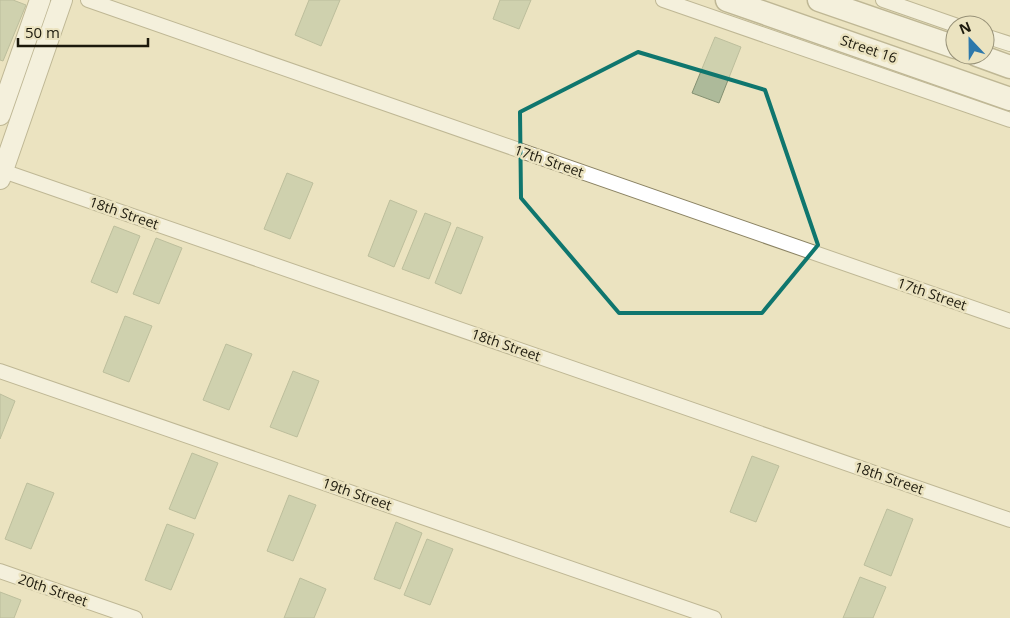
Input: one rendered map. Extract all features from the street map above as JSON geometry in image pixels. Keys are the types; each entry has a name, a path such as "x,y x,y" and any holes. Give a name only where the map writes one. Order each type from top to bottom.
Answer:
{"main road":[{"name":"Street 16","path":"727,0 1010,98"},
{"path":"819,0 945,44"},
{"path":"995,62 1010,67"}],"street":[{"path":"0,115 40,0"},
{"path":"1,175 62,0"},
{"name":"17th Street","path":"88,0 1010,321"},
{"path":"663,0 1010,120"},
{"path":"883,0 945,22"},
{"path":"995,39 1010,44"},
{"name":"18th Street","path":"1,175 1010,520"},
{"name":"19th Street","path":"0,371 714,618"},
{"name":"20th Street","path":"0,571 135,618"}],"highlighted area":[{"path":"638,52 765,90 818,245 762,313 619,313 521,198 520,112"}],"building":[{"path":"0,0 13,0 26,5 3,61 0,60"},
{"path":"309,0 340,0 321,46 295,35"},
{"path":"500,0 531,0 519,29 493,19"},
{"path":"715,37 741,47 719,103 692,93"},
{"path":"287,173 313,183 290,239 264,229"},
{"path":"390,200 417,211 394,267 368,256"},
{"path":"425,213 451,223 429,279 402,269"},
{"path":"114,226 140,236 117,293 91,282"},
{"path":"457,227 483,237 461,294 435,283"},
{"path":"156,238 182,248 159,304 133,294"},
{"path":"125,316 152,326 129,382 103,372"},
{"path":"226,344 252,354 229,410 203,400"},
{"path":"293,371 319,381 297,437 270,427"},
{"path":"0,394 15,401 0,439"},
{"path":"192,453 218,463 195,519 169,509"},
{"path":"752,456 779,466 756,522 730,512"},
{"path":"27,483 54,493 31,549 5,539"},
{"path":"289,495 316,505 293,561 267,551"},
{"path":"887,509 913,519 891,576 864,565"},
{"path":"396,522 422,533 400,589 374,579"},
{"path":"167,524 194,534 171,590 145,580"},
{"path":"427,539 453,549 430,605 404,595"},
{"path":"860,577 886,587 873,618 843,618"},
{"path":"300,578 326,589 314,618 284,618"},
{"path":"0,592 21,600 14,618 0,618"}]}
